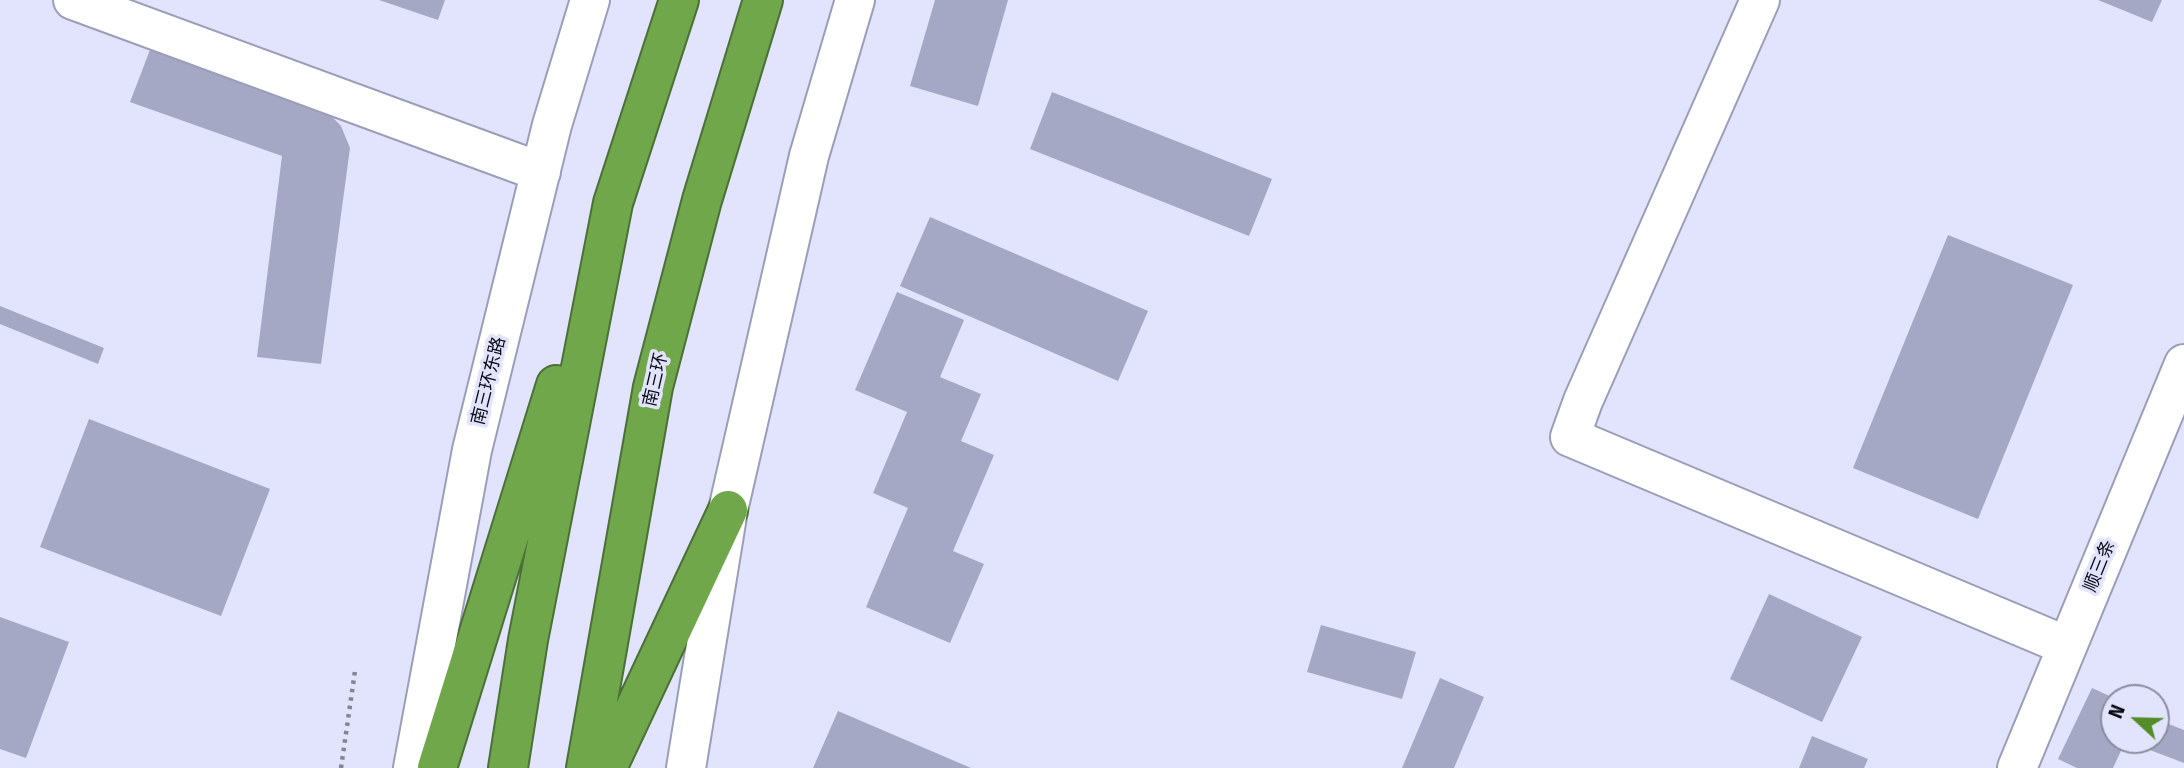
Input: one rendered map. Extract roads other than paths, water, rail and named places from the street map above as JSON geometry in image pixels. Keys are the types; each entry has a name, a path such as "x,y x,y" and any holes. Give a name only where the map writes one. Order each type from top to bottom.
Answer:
{"highway":[{"path":"437,768 679,0"},
{"name":"南三环","path":"586,768 653,387 702,201 763,0"},
{"path":"508,768 528,640 613,203"},
{"path":"607,768 728,510"}],"street":[{"path":"73,0 541,172"},
{"name":"南三环东路","path":"413,768 472,450 541,172 590,0"},
{"path":"686,768 728,510 808,156 855,0"},
{"path":"1760,0 1583,401 1570,437 2067,646"},
{"name":"顺三条","path":"2017,768 2184,364"}]}
